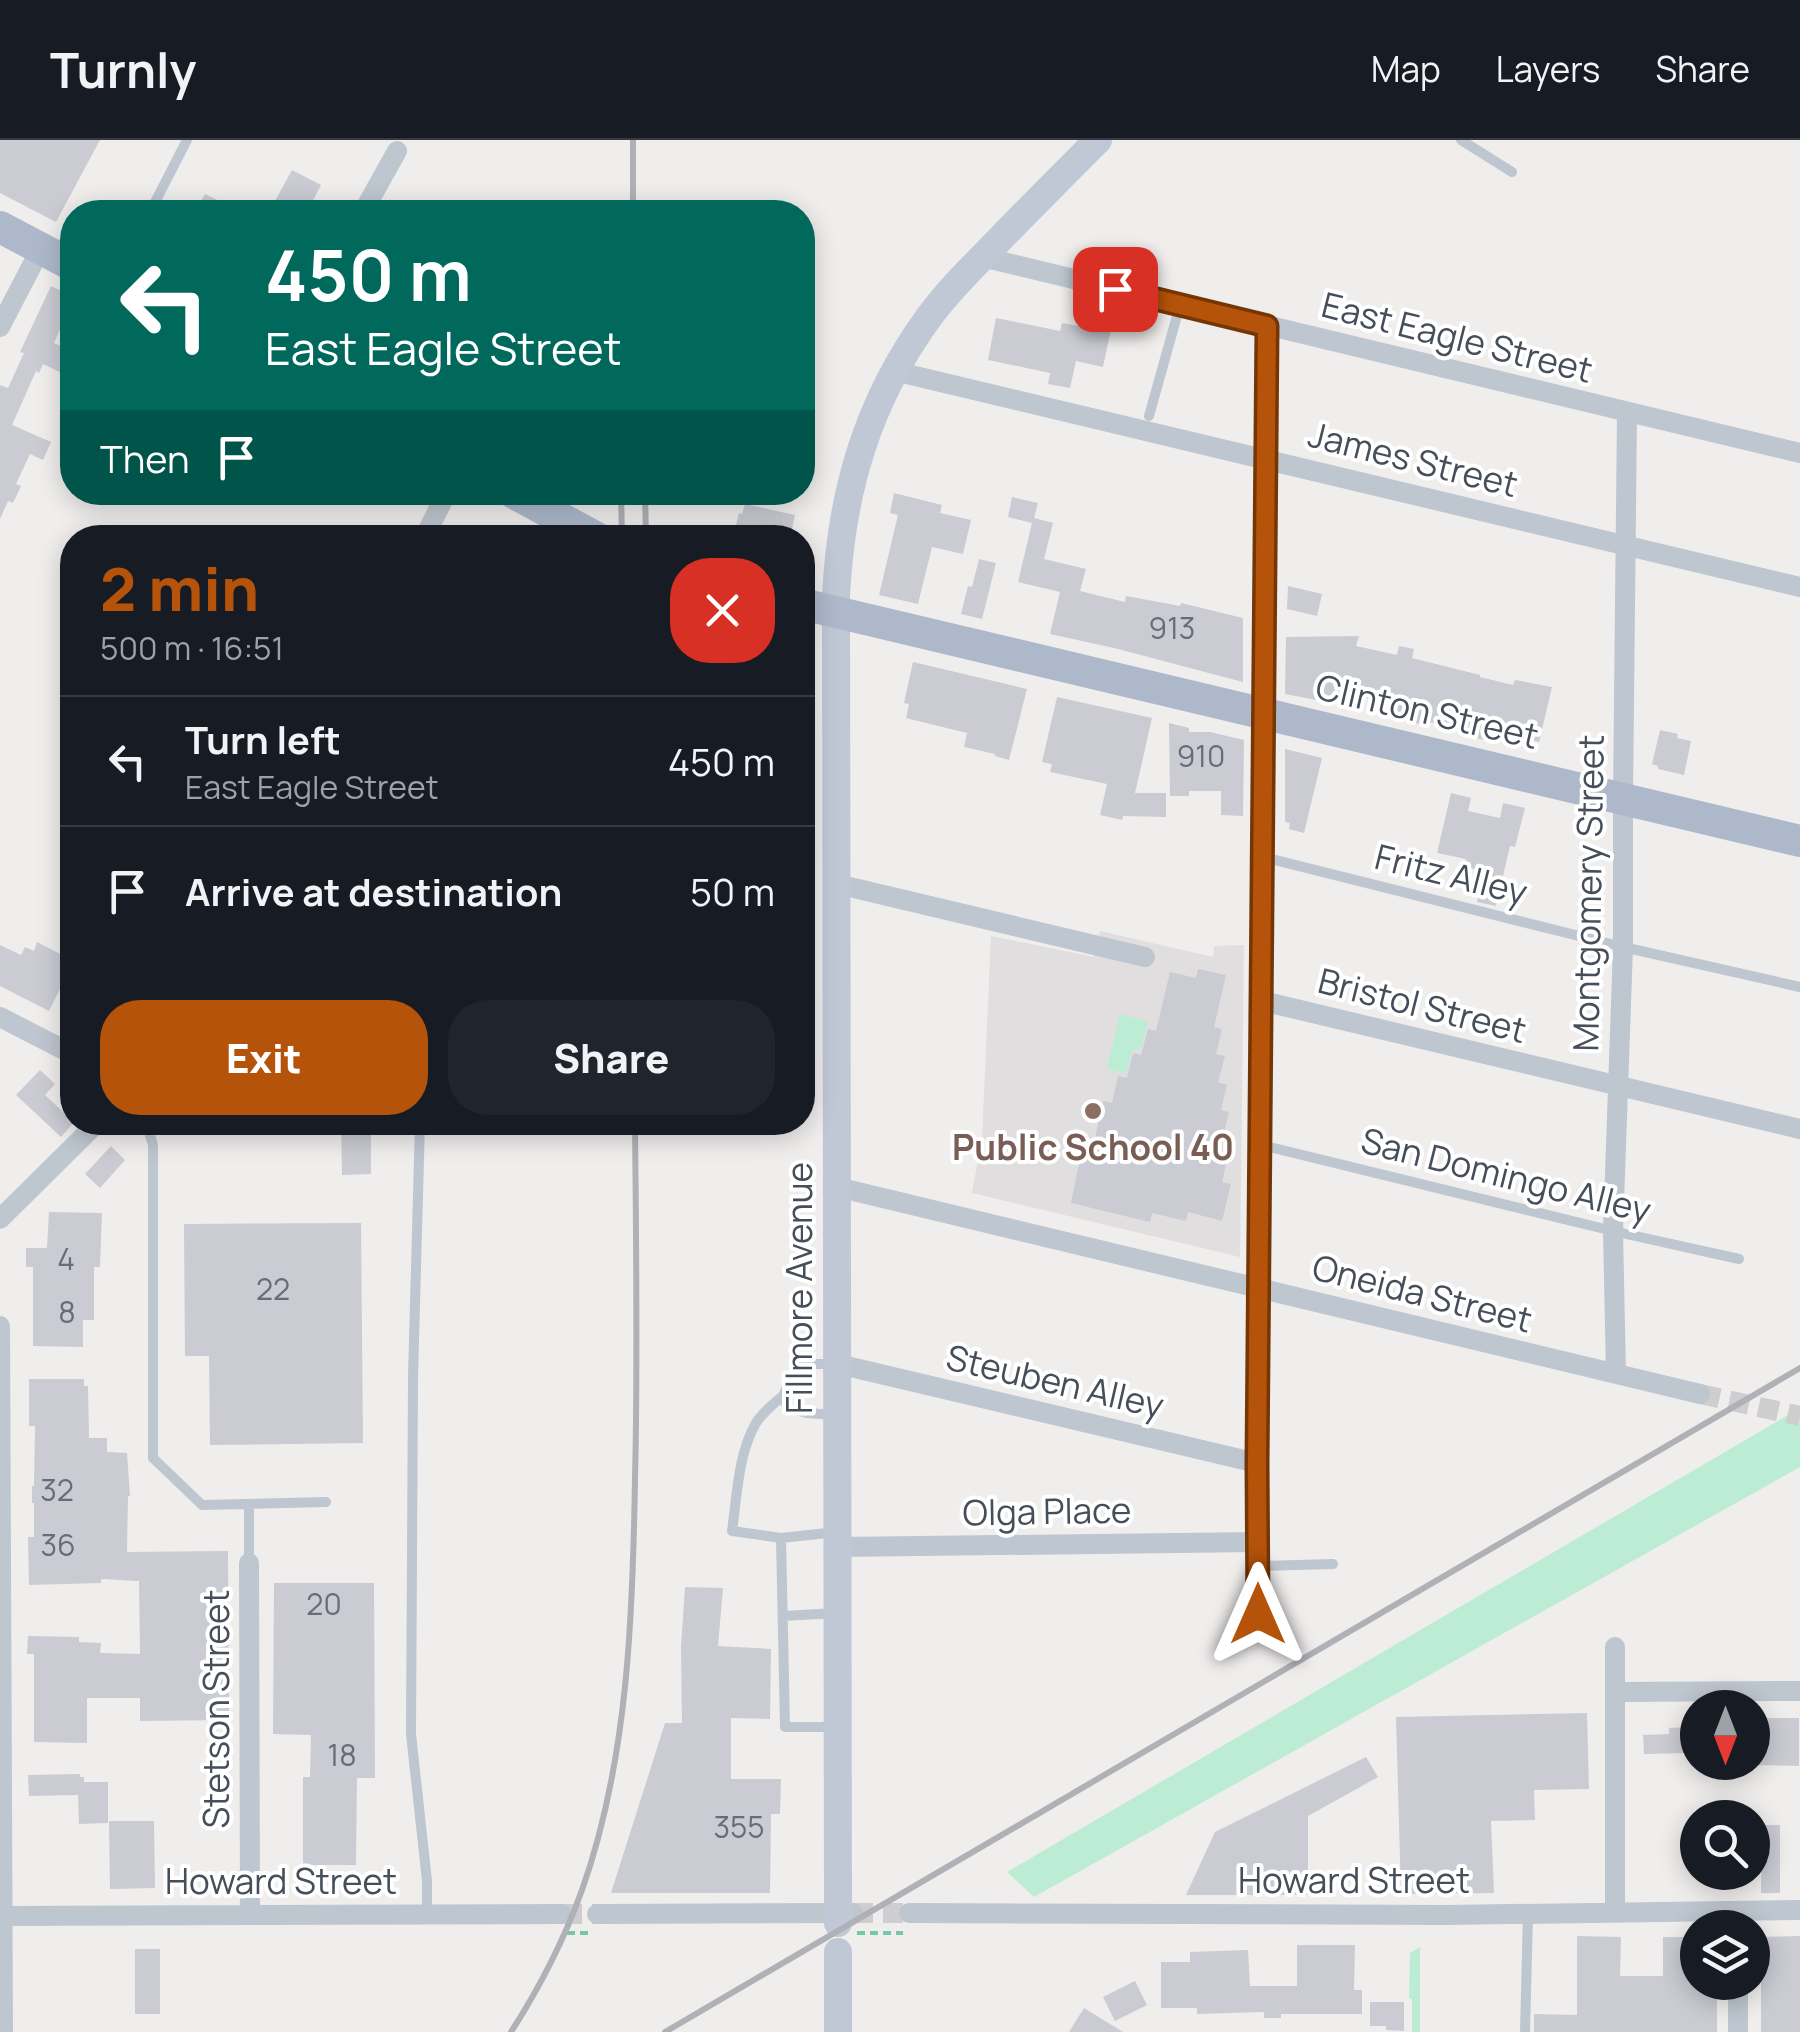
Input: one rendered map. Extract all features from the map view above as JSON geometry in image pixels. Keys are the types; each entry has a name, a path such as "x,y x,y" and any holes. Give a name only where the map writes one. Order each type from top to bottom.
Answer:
{"main road":[{"path":"0,226 60,258"},
{"path":"536,505 573,525"},
{"name":"Clinton Street","path":"815,607 1800,841"}],"street":[{"name":"Fillmore Avenue","path":"843,1916 838,1726 839,549 857,457 894,371 929,317 982,257 1098,140"},
{"path":"369,200 396,151"},
{"path":"0,327 41,248"},
{"name":"East Eagle Street","path":"982,257 1800,452"},
{"path":"1258,1614 1267,326"},
{"name":"James Street","path":"894,371 1800,587"},
{"name":"Montgomery Street","path":"1616,1374 1613,1231 1624,946 1626,412"},
{"path":"837,884 1145,958"},
{"name":"Bristol Street","path":"1262,1001 1800,1129"},
{"path":"0,1016 60,1048"},
{"path":"0,1219 85,1135"},
{"name":"Oneida Street","path":"837,1187 1700,1394"},
{"path":"0,1326 3,2032"},
{"name":"Steuben Alley","path":"838,1364 1257,1463"},
{"name":"Olga Place","path":"838,1539 1258,1542"},
{"name":"Stetson Street","path":"250,1563 250,1915"},
{"path":"1615,1912 1616,1647"},
{"path":"1615,1692 1800,1691"},
{"name":"Howard Street","path":"1770,1913 1800,1910"},
{"name":"Howard Street","path":"909,1913 1680,1914"},
{"name":"Howard Street","path":"2,1916 562,1914"},
{"path":"597,1914 843,1916"},
{"path":"838,1952 838,2032"},
{"path":"1738,2000 1738,2032"}],"lane":[{"path":"156,200 187,140"},
{"path":"1460,140 1512,172"},
{"path":"1149,416 1180,305"},
{"name":"Fritz Alley","path":"1263,857 1800,987"},
{"path":"150,1135 154,1458 202,1505 326,1502"},
{"path":"420,1135 413,1377 411,1734 427,1880 427,1914"},
{"name":"San Domingo Alley","path":"1261,1144 1739,1259"},
{"path":"838,1364 804,1364 789,1377 783,1400 790,1409 838,1415"},
{"path":"784,1395 757,1422 748,1444 732,1531 781,1538 838,1539"},
{"path":"249,1504 250,1563"},
{"path":"781,1538 785,1727 838,1726"},
{"path":"1258,1566 1333,1564"},
{"path":"783,1616 838,1612"},
{"path":"1525,2032 1528,1913"}],"shaded area":[{"path":"1100,931 1213,957 1214,946 1244,945 1240,1257 972,1193 982,1138 991,936 1094,957"}],"green space":[{"path":"1120,1014 1148,1021 1142,1048 1132,1051 1124,1073 1107,1069"},
{"path":"1800,1408 1800,1467 1034,1897 1007,1872"},
{"path":"1420,1947 1420,2032 1412,2032 1410,1953"}],"building":[{"path":"0,140 100,140 68,200 60,200 56,222 0,193"},
{"path":"292,170 321,185 313,200 276,200"},
{"path":"51,286 60,290 60,329 54,343 60,346 60,372 43,364 39,373 36,371 12,425 51,442 43,460 30,454 16,484 21,486 0,519 0,385 8,388 24,353 20,352"},
{"path":"1092,316 1113,320 1103,367 1076,361 1070,388 1048,384 1050,373 988,360 996,318 1060,331 1062,323 1089,328"},
{"path":"894,493 942,505 940,513 971,520 963,554 932,547 918,604 879,595 898,515 890,513"},
{"path":"1012,497 1038,503 1034,518 1053,523 1044,559 1086,569 1080,591 1125,602 1126,596 1180,606 1181,603 1243,618 1243,682 1050,634 1060,592 1018,582 1032,523 1008,517"},
{"path":"745,505 750,505 795,515 793,525 736,525 739,513 742,514"},
{"path":"979,559 996,563 982,619 961,614"},
{"path":"1288,586 1322,594 1317,616 1287,609"},
{"path":"1359,636 1356,646 1397,655 1399,646 1414,649 1412,658 1480,677 1513,685 1515,680 1552,687 1539,742 1491,735 1489,741 1471,737 1472,732 1425,721 1424,725 1404,721 1406,714 1380,707 1381,702 1346,693 1343,705 1285,694 1286,637"},
{"path":"913,662 1027,689 1009,760 964,747 967,733 906,718 909,704 904,703"},
{"path":"1057,697 1152,718 1135,793 1166,793 1166,817 1123,816 1122,820 1100,815 1107,784 1050,772 1052,764 1042,762"},
{"path":"1169,723 1189,728 1189,732 1210,732 1244,740 1243,816 1221,815 1221,791 1189,791 1189,796 1170,796"},
{"path":"1660,730 1691,741 1684,775 1652,764"},
{"path":"1285,749 1322,758 1304,833 1289,829 1290,823 1285,822"},
{"path":"1451,793 1471,798 1468,811 1500,818 1503,803 1525,808 1515,847 1510,846 1496,906 1477,902 1484,871 1464,867 1466,859 1437,853"},
{"path":"37,942 60,954 60,989 49,1011 0,986 0,945 21,955 25,947 34,951"},
{"path":"1198,969 1226,975 1214,1027 1222,1029 1216,1054 1225,1056 1218,1082 1227,1085 1221,1110 1229,1112 1219,1155 1228,1156 1222,1182 1231,1184 1222,1221 1188,1212 1186,1221 1152,1213 1150,1222 1071,1203 1081,1154 1091,1156 1103,1101 1112,1103 1118,1076 1127,1078 1133,1053 1141,1055 1148,1029 1156,1031 1170,972 1196,978"},
{"path":"40,1070 55,1084 45,1095 60,1109 61,1137 16,1095"},
{"path":"341,1135 371,1135 371,1174 342,1175"},
{"path":"111,1146 125,1160 100,1188 85,1174"},
{"path":"49,1212 102,1213 100,1267 94,1267 94,1320 83,1320 83,1347 33,1346 33,1267 26,1267 26,1248 47,1248"},
{"path":"361,1223 363,1443 210,1445 209,1356 185,1356 184,1224"},
{"path":"29,1379 84,1379 84,1386 88,1386 89,1438 107,1438 107,1452 127,1453 127,1552 228,1551 229,1720 140,1721 140,1698 87,1698 87,1743 34,1742 34,1654 27,1654 28,1636 79,1637 79,1642 101,1643 100,1653 140,1654 139,1581 101,1579 101,1583 29,1585 28,1537 34,1537 35,1426 29,1426"},
{"path":"274,1583 374,1583 375,1778 357,1778 356,1865 303,1865 303,1777 310,1777 311,1735 273,1734"},
{"path":"685,1587 723,1588 718,1646 771,1649 770,1719 731,1718 731,1779 781,1779 780,1814 771,1814 770,1893 611,1893 665,1723 682,1723"},
{"path":"1587,1713 1589,1789 1534,1790 1535,1820 1491,1821 1494,1893 1401,1894 1396,1717"},
{"path":"1770,1718 1799,1718 1799,1766 1770,1765"},
{"path":"1680,1727 1680,1753 1644,1754 1643,1735 1669,1734 1669,1728"},
{"path":"1366,1757 1378,1777 1308,1816 1308,1895 1186,1895 1215,1832"},
{"path":"80,1774 84,1782 108,1782 108,1823 79,1824 78,1795 29,1796 28,1775"},
{"path":"109,1821 154,1821 155,1888 110,1889"},
{"path":"1770,1825 1780,1825 1780,1893 1761,1893 1770,1890"},
{"path":"1577,1936 1621,1937 1620,1976 1663,1976 1663,1937 1680,1937 1680,2000 1717,2000 1717,2032 1534,2032 1534,2014 1577,2015"},
{"path":"1800,1936 1800,2032 1761,2032 1761,2000 1770,2000 1770,1937"},
{"path":"1297,1945 1355,1945 1354,1990 1362,1990 1362,2014 1281,2014 1281,2018 1264,2018 1264,2012 1197,2014 1197,2008 1161,2008 1161,1962 1190,1962 1190,1952 1248,1950 1250,1986 1297,1986"},
{"path":"135,1949 160,1949 160,2014 135,2014"},
{"path":"1135,1981 1147,2005 1115,2021 1103,1997"},
{"path":"1370,2002 1404,2002 1404,2031 1370,2026"},
{"path":"1084,2008 1123,2032 1069,2032"}],"tunnel":[{"path":"1700,1394 1800,1416"},
{"path":"853,1913 909,1913"},
{"path":"562,1914 597,1914"}],"railway":[{"path":"633,140 633,200"},
{"path":"621,505 622,525"},
{"path":"645,505 646,525"},
{"path":"511,2032 551,1963 582,1890 597,1841 618,1739 625,1687 634,1529 635,1135"},
{"path":"665,2032 1800,1368"}],"place":[{"name":"Public School 40","path":"1093,1111"}],"route":[{"path":"1115,289 1267,326 1258,1614"}]}
